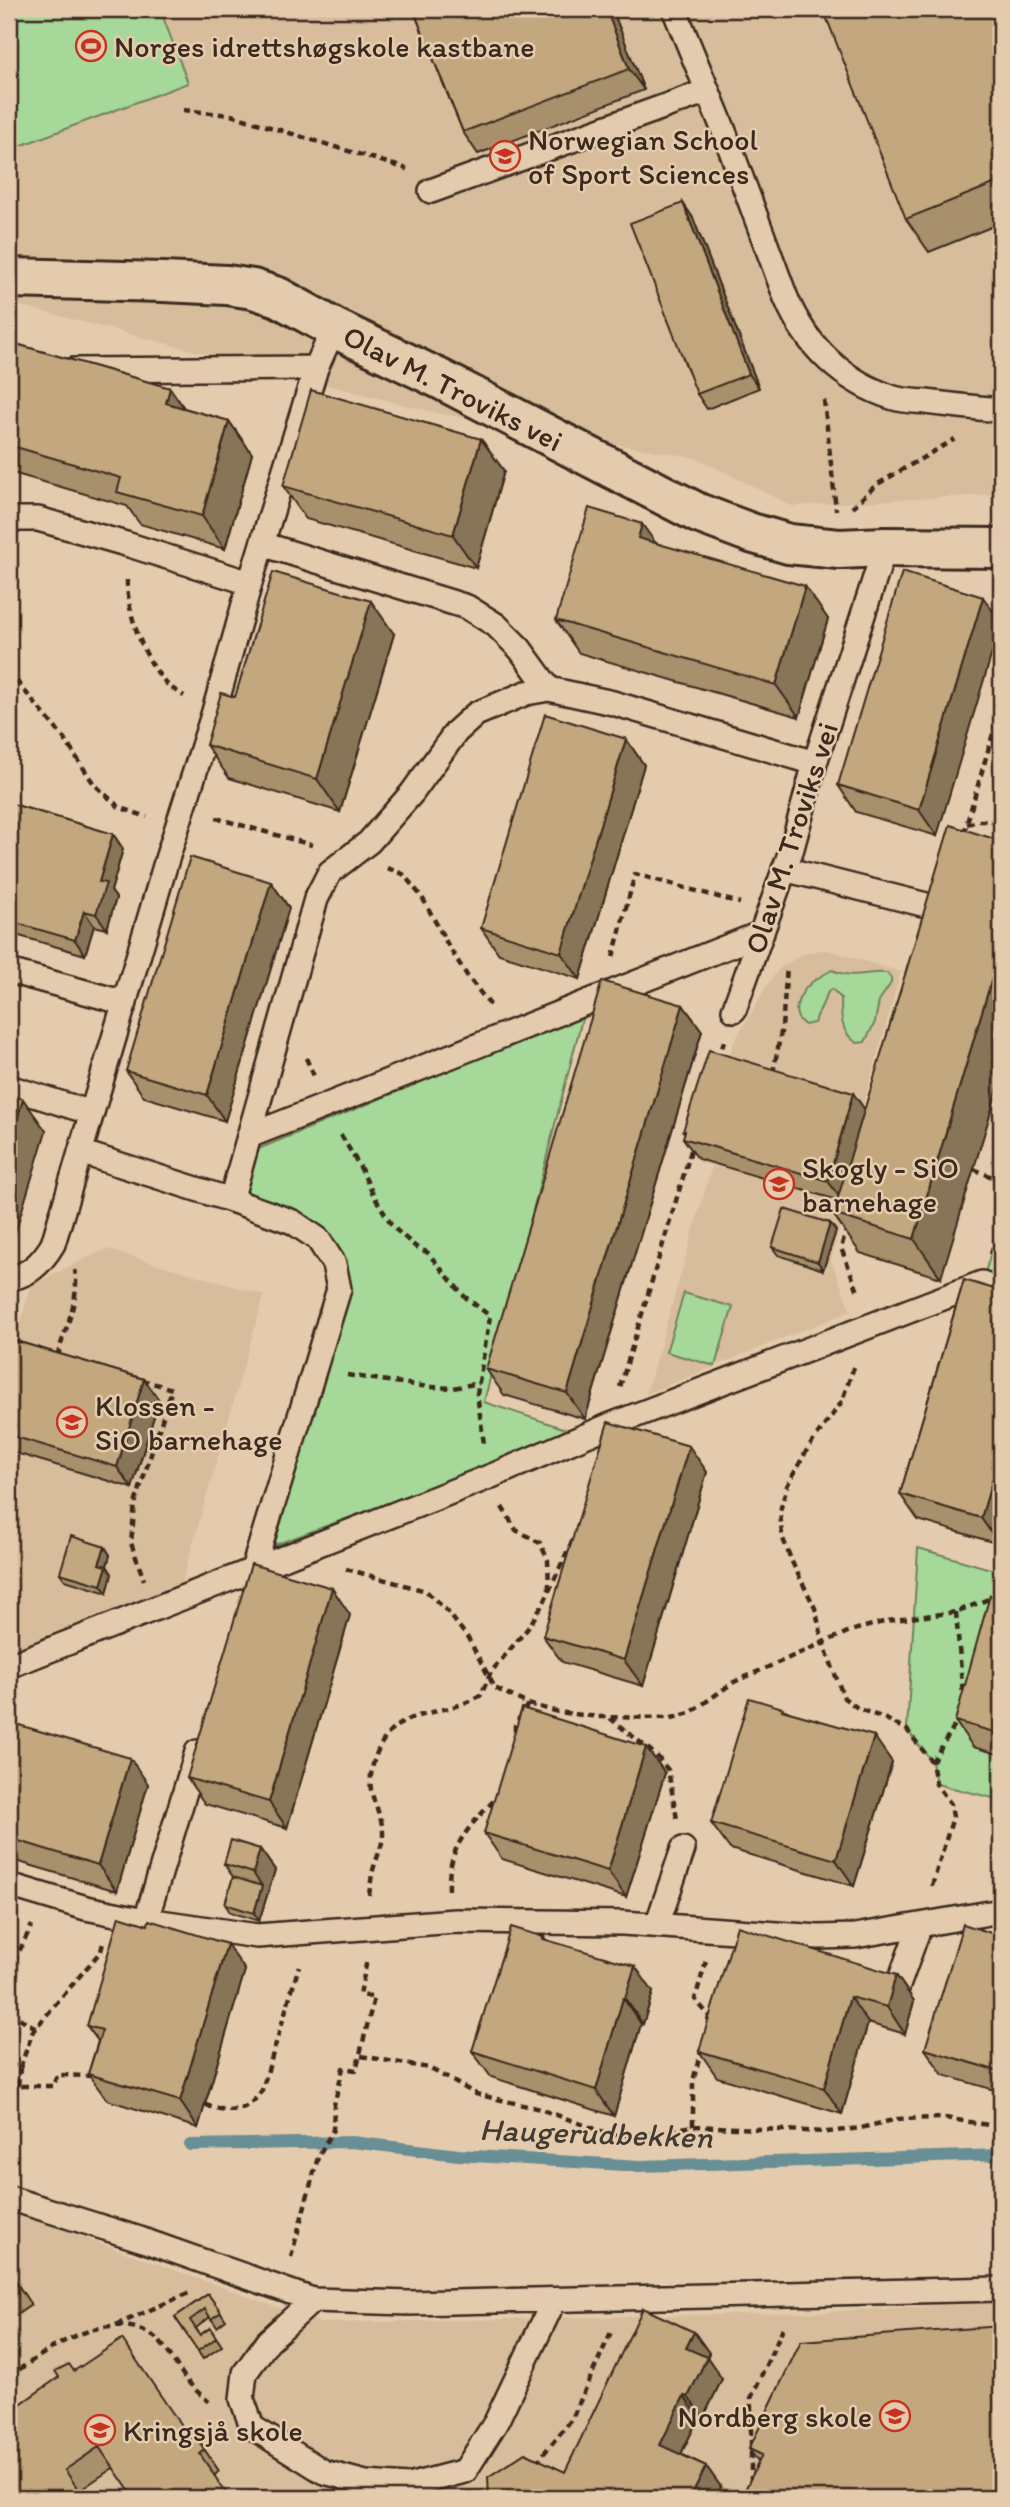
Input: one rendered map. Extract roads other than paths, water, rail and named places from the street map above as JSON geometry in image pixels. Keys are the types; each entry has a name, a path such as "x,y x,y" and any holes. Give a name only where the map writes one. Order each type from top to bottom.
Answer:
{"street":[{"name":"Olav M. Troviks vei","path":"9,278 227,285 278,297 698,513 789,544 839,550 885,547 1001,548"}],"lane":[{"path":"674,9 795,319 822,354 856,382 896,399 1001,410"},
{"path":"441,188 707,91"},
{"path":"9,1278 20,1277 44,1260 53,1244 213,715 250,583 316,368 334,328"},
{"path":"62,370 316,368"},
{"path":"9,519 38,520 127,544 250,583"},
{"path":"262,544 467,607 496,625 520,649 549,689"},
{"name":"Olav M. Troviks vei","path":"734,1010 784,869 815,763 885,547"},
{"path":"231,1200 316,899 330,872 369,842 412,793 456,732 476,714 526,693 549,689 613,703 815,763"},
{"path":"784,869 942,909"},
{"path":"249,1136 601,998 766,922"},
{"path":"9,971 125,1003"},
{"path":"9,1087 92,1113"},
{"path":"80,1152 293,1222 318,1239 334,1264 339,1289 244,1597"},
{"path":"9,1666 494,1475 608,1426 982,1283"},
{"path":"146,1920 205,1726"},
{"path":"657,1926 683,1849"},
{"path":"9,1885 86,1908 146,1920 257,1936 310,1932 371,1938 455,1921 624,1923 843,1936 881,1933 1001,1911"},
{"path":"895,1994 920,1926"},
{"path":"9,2198 140,2239 313,2300 409,2303 554,2301 1001,2289"},
{"path":"313,2300 268,2341 245,2373 242,2399 252,2427 324,2472 366,2483 408,2486 465,2471 496,2423 554,2301"}],"waterway":[{"name":"Haugerudbekken","path":"190,2145 352,2142 458,2155 640,2166 1001,2155"}],"place":[{"name":"Norges idrettshøgskole kastbane","path":"91,46"},
{"name":"Norwegian School of Sport Sciences","path":"505,156"},
{"name":"Skogly - SiO barnehage","path":"779,1184"},
{"name":"Klossen - SiO barnehage","path":"72,1422"},
{"name":"Nordberg skole","path":"895,2416"},
{"name":"Kringsjå skole","path":"100,2430"}]}
